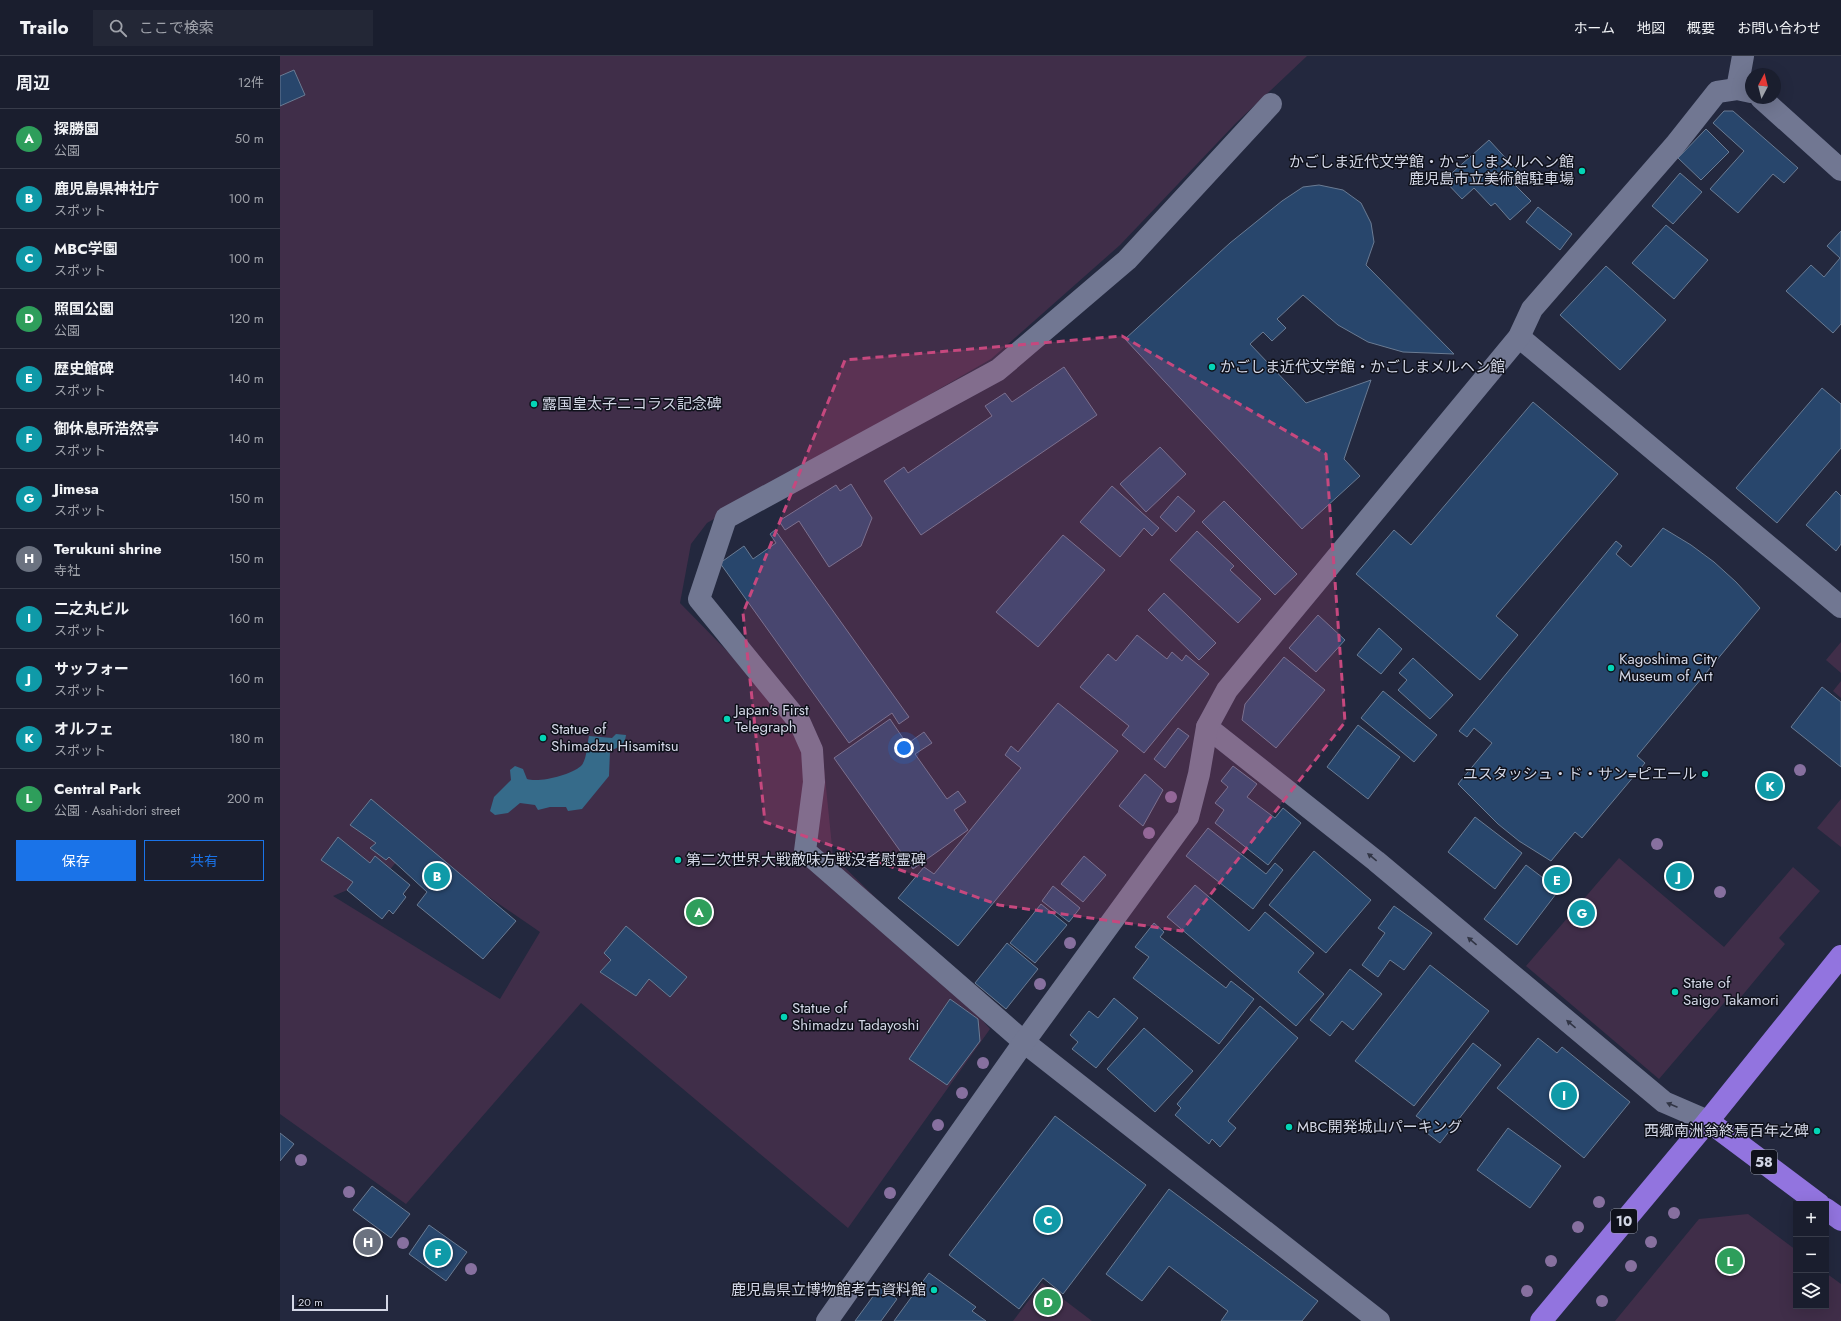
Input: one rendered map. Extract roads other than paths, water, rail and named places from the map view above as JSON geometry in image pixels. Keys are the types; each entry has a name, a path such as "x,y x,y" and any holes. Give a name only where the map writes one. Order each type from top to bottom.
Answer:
{"highway":[{"name":"10","path":"1541,1321 1708,1121 1841,956"},
{"name":"58","path":"1708,1121 1815,1201"},
{"path":"1829,1211 1841,1220"}],"street":[{"path":"827,1321 1024,1042 1188,817 1199,774 1207,727 1227,690 1519,337 1532,309 1674,145 1717,92 1744,90 1743,56"},
{"path":"1271,104 1127,260 998,370 726,518 699,599 800,724 812,750 814,782 805,851 1024,1042 1379,1321"},
{"path":"1768,104 1841,170"},
{"path":"1519,337 1841,607"},
{"path":"1207,727 1376,861 1664,1102 1708,1121"}],"water":[{"path":"616,734 626,735 623,743 619,747 610,751 609,776 582,809 568,811 566,807 550,807 538,810 535,805 520,803 508,813 495,815 490,811 494,797 511,780 510,770 515,766 523,769 527,779 532,780 547,779 563,775 581,766 583,763 586,756 589,736 612,738"}],"place":[{"name":"かごしま近代文学館・かごしまメルヘン館 鹿児島市立美術館駐車場","path":"1582,171"},
{"name":"かごしま近代文学館・かごしまメルヘン館","path":"1212,367"},
{"name":"露国皇太子ニコラス記念碑","path":"534,404"},
{"name":"Kagoshima City Museum of Art","path":"1611,668"},
{"name":"Japan's First Telegraph","path":"727,719"},
{"name":"Statue of Shimadzu Hisamitsu","path":"543,738"},
{"name":"ユスタッシュ・ド・サン=ピエール","path":"1705,774"},
{"name":"オルフェ","path":"1770,786"},
{"name":"第二次世界大戦敵味方戦没者慰霊碑","path":"678,860"},
{"name":"鹿児島県神社庁","path":"437,876"},
{"name":"サッフォー","path":"1679,876"},
{"name":"歴史館碑","path":"1557,880"},
{"name":"探勝園","path":"699,912"},
{"name":"Jimesa","path":"1582,913"},
{"name":"State of Saigo Takamori","path":"1675,992"},
{"name":"Statue of Shimadzu Tadayoshi","path":"784,1017"},
{"name":"二之丸ビル","path":"1564,1095"},
{"name":"MBC開発城山パーキング","path":"1289,1127"},
{"name":"西郷南洲翁終焉百年之碑","path":"1817,1131"},
{"name":"MBC学園","path":"1048,1220"},
{"name":"Terukuni shrine","path":"368,1242"},
{"name":"御休息所浩然亭","path":"438,1253"},
{"name":"Central Park","path":"1730,1261"},
{"name":"鹿児島県立博物館考古資料館","path":"934,1290"},
{"name":"照国公園","path":"1048,1302"}]}
